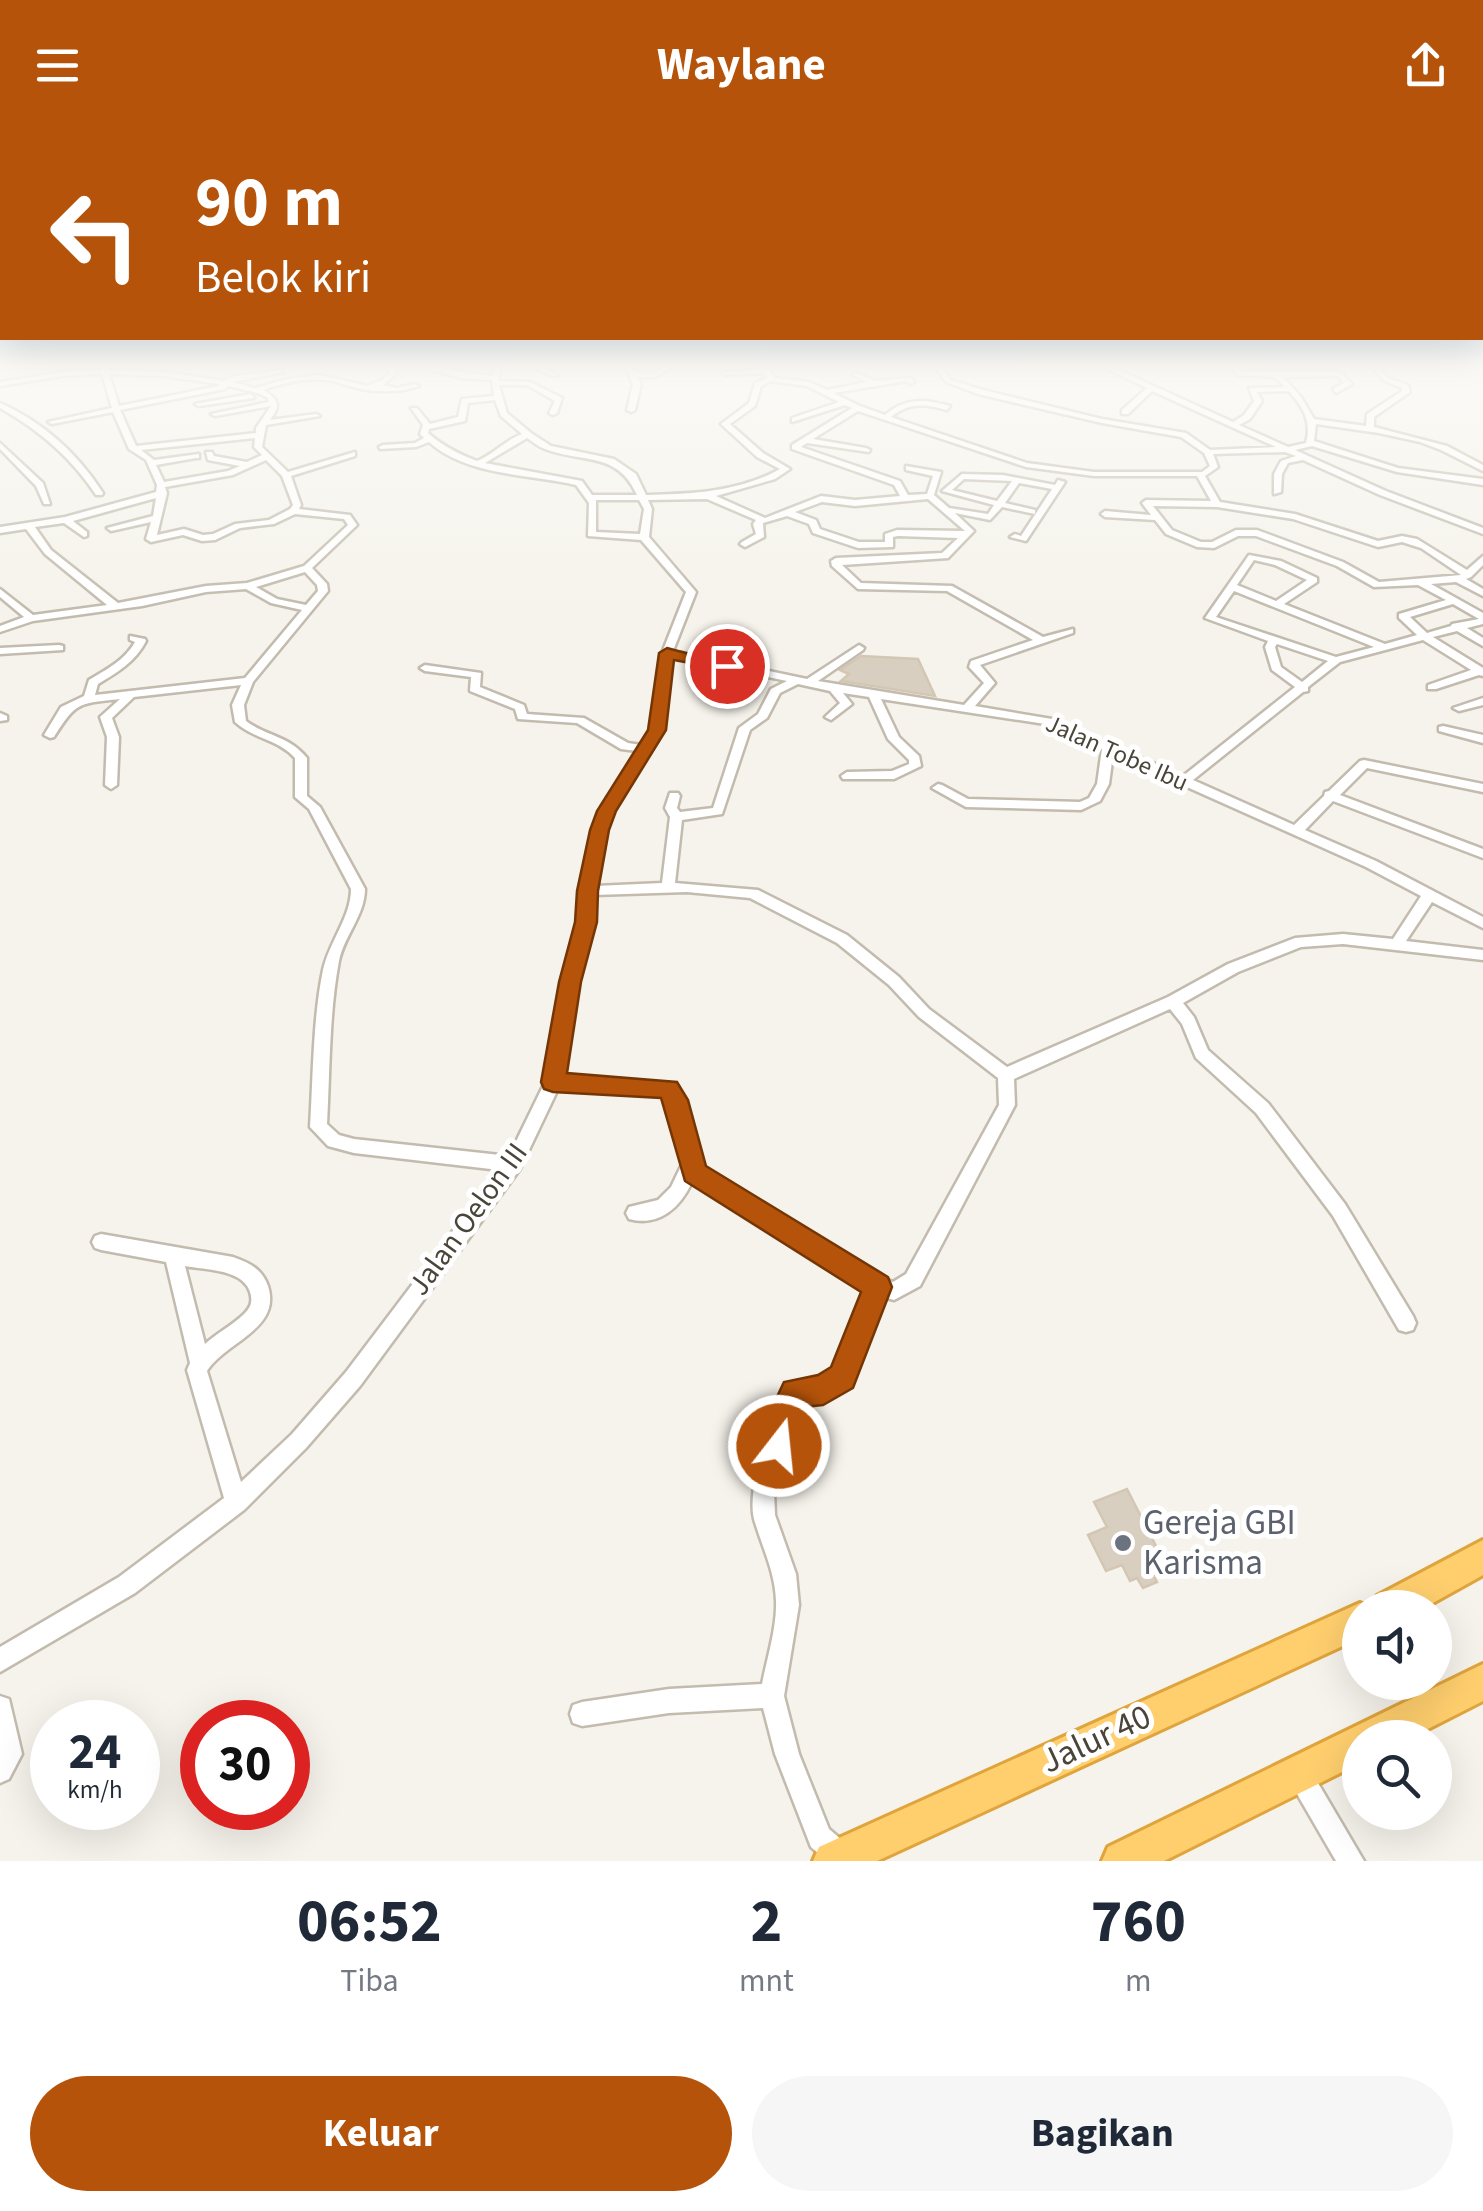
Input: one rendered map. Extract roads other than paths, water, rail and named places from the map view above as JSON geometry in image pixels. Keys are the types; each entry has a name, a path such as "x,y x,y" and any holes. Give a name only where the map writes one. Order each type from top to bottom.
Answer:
{"highway":[{"path":"1422,1590 1483,1556"},
{"name":"Jalur 40","path":"841,1860 1342,1628"},
{"path":"1406,1720 1483,1682"},
{"path":"1122,1861 1342,1751"}],"street":[{"path":"3,448 40,484 47,502"},
{"path":"63,448 80,464 99,493"},
{"path":"0,629 32,618 206,588 248,586 307,568 347,533 353,522 342,516 294,511 271,522 238,526 204,538 184,532 150,540 162,489 142,452 134,448"},
{"path":"150,464 219,448"},
{"path":"261,448 265,457 286,474 296,505 294,511"},
{"path":"454,448 480,462 578,483 591,498 595,513 591,534 644,537 648,513 633,476 611,461 548,448"},
{"path":"480,462 500,455 505,448"},
{"path":"591,498 708,496 765,480 787,468 751,448"},
{"path":"795,448 898,484 905,498"},
{"path":"852,448 866,450"},
{"path":"975,448 1018,463 1070,472 1200,474 1214,467 1208,452"},
{"path":"1201,448 1208,452 1293,448"},
{"path":"1285,448 1402,501 1483,531"},
{"path":"1327,448 1396,470 1483,482"},
{"path":"1441,448 1483,469"},
{"path":"0,457 12,454"},
{"path":"209,454 211,458 248,464"},
{"path":"286,474 352,454"},
{"path":"1277,492 1278,474 1286,462 1305,456"},
{"path":"0,530 66,520 162,489 228,473 265,457"},
{"path":"909,468 938,474 930,496"},
{"path":"1053,487 1056,470"},
{"path":"1053,487 962,476 948,494 1036,513 1053,487 1070,472"},
{"path":"1200,474 1217,504"},
{"path":"952,510 990,517 1017,480"},
{"path":"955,482 1007,492"},
{"path":"708,496 760,520 821,499 855,502 930,496 969,526 970,531 962,535 897,534 888,536 890,546 858,545 816,531 812,522 788,513"},
{"path":"1483,558 1471,573 1377,585 1340,564 1272,537 1231,534 1214,545 1200,545 1172,534 1147,502 1217,504 1296,517 1376,544 1389,538 1411,538 1471,573 1483,593"},
{"path":"1105,514 1158,518"},
{"path":"112,528 156,518"},
{"path":"66,520 84,534"},
{"path":"745,544 761,534 760,520"},
{"path":"30,526 48,552 114,605"},
{"path":"962,535 948,556 840,560 836,565 858,586 949,588 1043,641"},
{"name":"Jalan Oelon III","path":"0,1660 127,1586 236,1502 298,1441 352,1379 514,1164 553,1082 606,811 646,749 662,710 667,653 690,592 644,537"},
{"path":"1298,550 1309,540"},
{"path":"1278,604 1314,580 1275,562 1252,557 1210,613 1210,620 1336,660"},
{"path":"307,568 324,587 248,681 238,706 241,722 258,733 284,739 294,748 303,773 301,797 314,807 358,889 358,902 339,938 328,981 318,1127 334,1141 354,1146 514,1164"},
{"path":"1420,582 1483,619"},
{"path":"248,586 274,600 309,608"},
{"path":"1230,586 1382,646"},
{"path":"0,592 32,618"},
{"path":"1454,601 1404,615 1424,637 1482,672"},
{"path":"1183,782 1336,660 1483,619"},
{"path":"1456,626 1483,643"},
{"path":"968,707 990,684 974,667 975,663 1069,630"},
{"path":"92,699 89,694 94,682 118,669 139,648 142,641 134,638"},
{"path":"1273,641 1276,668 1304,689"},
{"path":"0,651 60,648"},
{"path":"676,817 711,814 721,809 745,728 764,716 774,690 802,682 859,648"},
{"name":"Jalan Tobe Ibu","path":"667,653 834,688 1048,720 1296,830 1483,923"},
{"path":"425,668 477,675 474,689 520,707 522,717 580,720 624,746 646,749"},
{"path":"1432,687 1482,672"},
{"path":"50,735 57,718 70,705 92,699 248,681"},
{"path":"831,717 846,704 834,688"},
{"path":"847,776 894,775 916,763 894,738 872,692"},
{"path":"111,785 114,737 106,717 129,696"},
{"path":"1459,708 1483,701"},
{"path":"1443,730 1481,737"},
{"path":"938,788 966,803 1081,806 1094,801 1103,784 1108,747"},
{"path":"1296,830 1358,768 1369,764 1483,788"},
{"path":"1329,795 1483,854"},
{"path":"668,887 676,817 671,808 674,796"},
{"path":"553,1082 668,1089 676,1100 690,1165 703,1180 768,1216 878,1287 900,1291 913,1280 1004,1116 1009,1095 1006,1075 924,1013 894,980 832,932 743,890 668,887 588,891"},
{"path":"1397,944 1429,894"},
{"path":"1006,1075 1173,1001 1233,968 1300,942 1343,939 1483,956"},
{"path":"1173,1001 1190,1021 1202,1054 1262,1108 1339,1210 1406,1323"},
{"path":"635,1213 658,1210 680,1194 690,1165"},
{"path":"101,1242 244,1270 257,1282 262,1306 252,1319 206,1352 200,1362"},
{"path":"172,1255 200,1362 198,1382 221,1442 236,1502"},
{"path":"841,1860 820,1838 814,1824 787,1754 772,1696 788,1606 785,1574 764,1515 765,1479 795,1393 823,1390 842,1377 878,1287"},
{"path":"582,1714 669,1701 772,1696"},
{"path":"0,1708 10,1754 0,1770"},
{"path":"1298,1773 1352,1861"}],"place":[{"name":"Gereja GBI Karisma","path":"1123,1543"}]}
